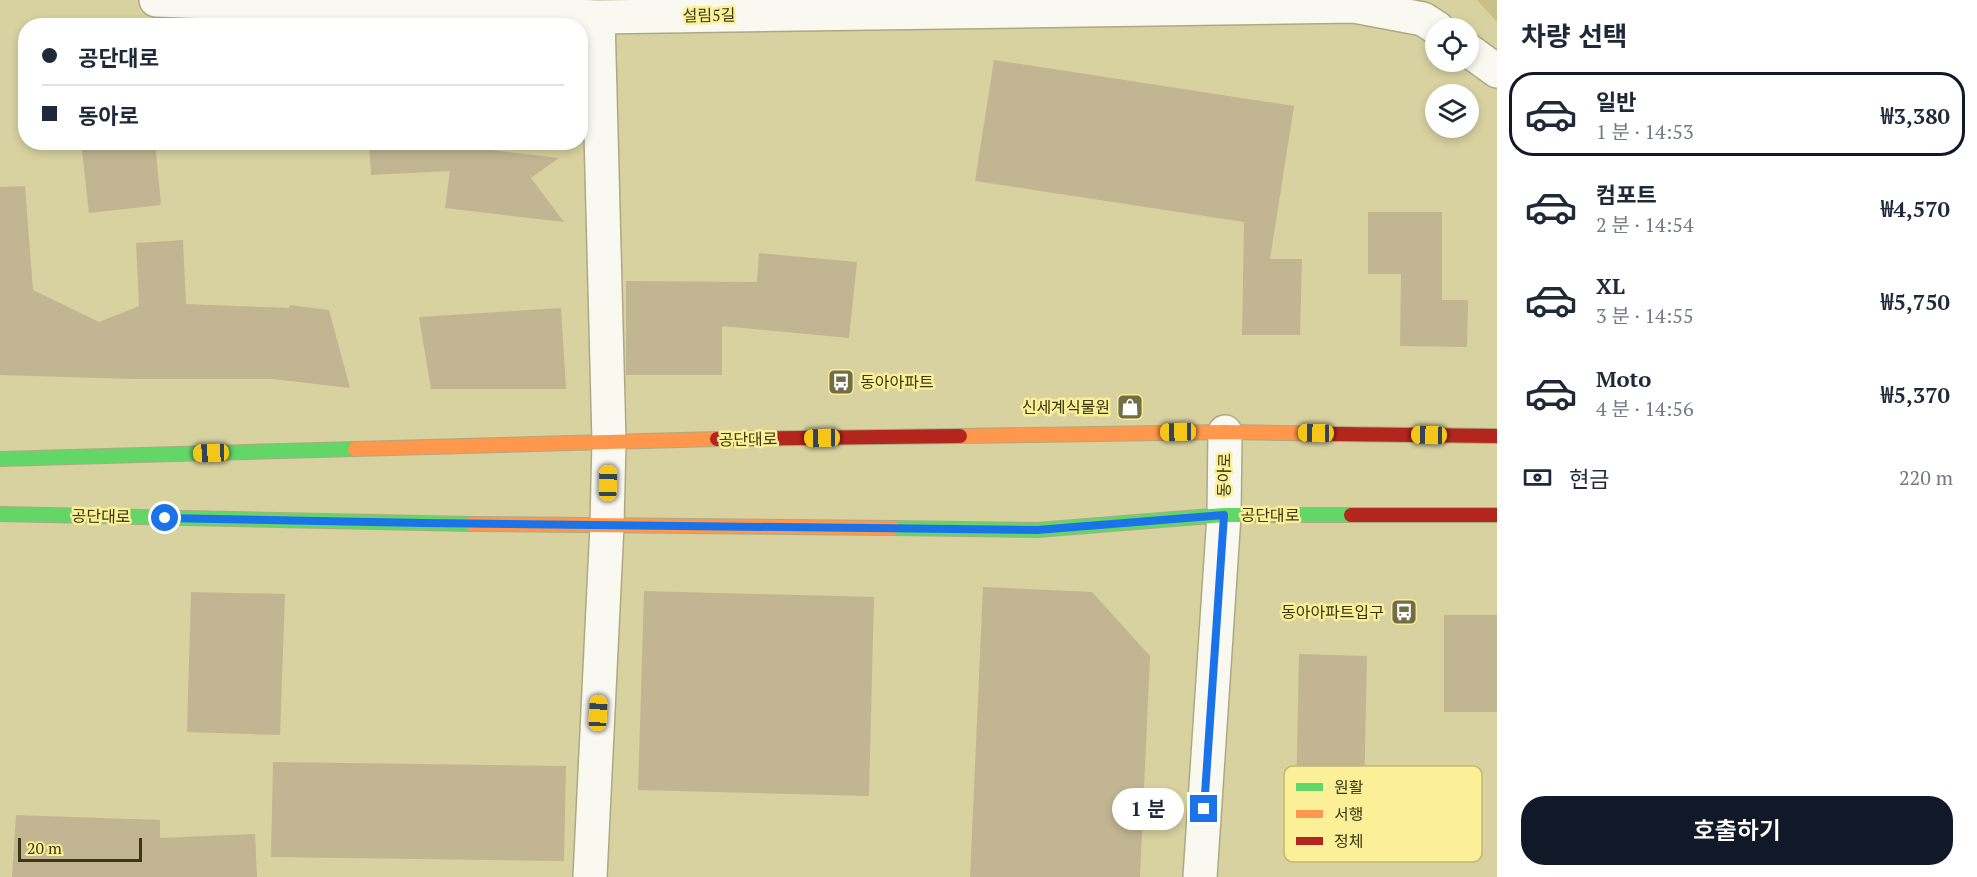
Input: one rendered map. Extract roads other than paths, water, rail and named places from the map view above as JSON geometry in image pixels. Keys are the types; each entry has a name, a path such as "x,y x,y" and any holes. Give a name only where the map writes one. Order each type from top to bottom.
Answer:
{"street":[{"name":"설림5길","path":"156,0 598,17 1354,6 1425,20"},
{"path":"590,877 609,441 598,17"},
{"path":"1479,58 1497,71"},
{"name":"공단대로","path":"0,459 609,441 1225,432 1497,436"},
{"name":"동아로","path":"1200,877 1224,515 1225,432"},
{"name":"공단대로","path":"0,514 1037,530 1224,515 1497,515"}],"place":[{"name":"동아아파트","path":"841,382"},
{"name":"신세계식물원","path":"1130,407"},
{"name":"동아아파트입구","path":"1404,612"}]}
